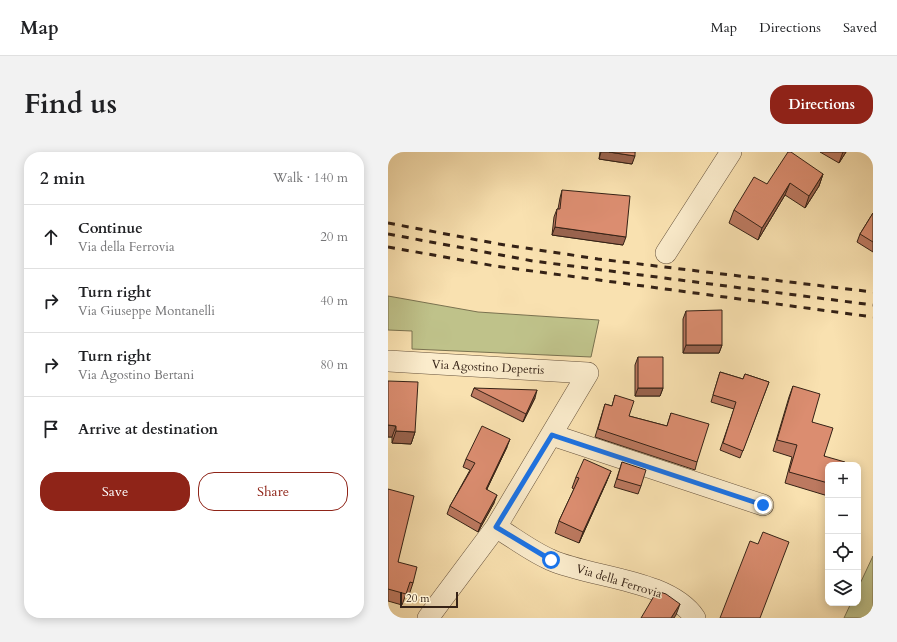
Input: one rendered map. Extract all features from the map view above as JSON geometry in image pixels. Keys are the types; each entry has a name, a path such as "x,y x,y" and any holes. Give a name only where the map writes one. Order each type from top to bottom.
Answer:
{"street":[{"path":"666,252 731,152"},
{"name":"Via Agostino Depetris","path":"388,361 588,373 552,435"},
{"path":"428,618 496,527 552,435 763,505"},
{"name":"Via della Ferrovia","path":"496,527 551,560 658,591 686,607 695,618"}],"green space":[{"path":"388,296 478,312 599,320 591,357 412,349 412,331 388,330"},
{"path":"873,556 873,618 844,618 850,606 861,606 861,582"}],"building":[{"path":"609,152 635,152 635,156"},
{"path":"788,152 791,152 823,174 809,196 790,183 762,228 734,210 754,177 767,184"},
{"path":"562,190 630,196 626,237 555,227 557,209 560,209"},
{"path":"873,213 873,242 860,234"},
{"path":"722,310 722,345 686,345 686,311"},
{"path":"638,357 663,357 663,388 638,388"},
{"path":"720,372 743,379 745,374 769,382 743,451 723,443 736,402 713,395"},
{"path":"388,381 418,382 415,432 396,431 396,426 388,425"},
{"path":"793,386 820,394 812,422 833,428 824,456 845,462 825,462 825,482 789,472 797,445 777,440"},
{"path":"474,388 537,390 526,414"},
{"path":"615,395 634,401 629,416 667,426 671,413 709,424 697,462 598,429 605,404 612,406"},
{"path":"482,426 510,439 486,489 497,495 481,524 450,506 475,463 466,459"},
{"path":"584,459 611,471 583,532 559,521 579,478 576,477"},
{"path":"622,462 646,470 641,486 617,479"},
{"path":"388,489 414,496 398,562 417,567 413,583 410,582 406,594 388,589"},
{"path":"763,532 789,542 760,618 720,618 750,541 758,544"},
{"path":"657,591 666,594 680,604 671,618 641,618"}],"railway":[{"path":"388,223 499,244 598,259 873,292"},
{"path":"388,234 533,261 873,305"},
{"path":"388,247 495,266 873,317"}],"route":[{"path":"551,560 496,527 552,435 763,505"}]}
